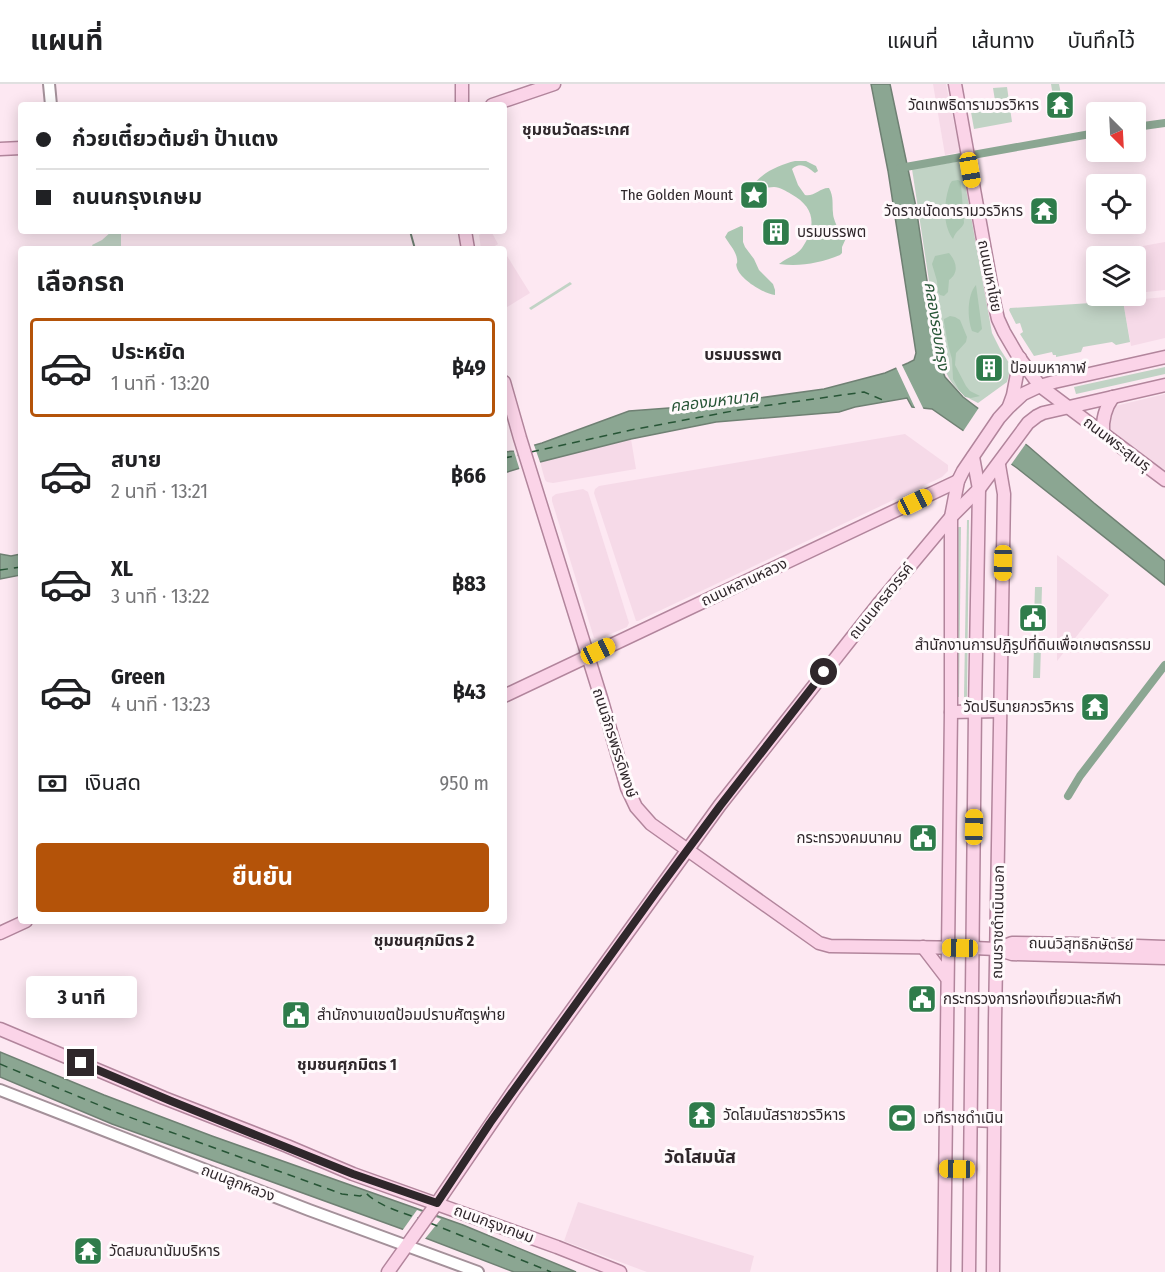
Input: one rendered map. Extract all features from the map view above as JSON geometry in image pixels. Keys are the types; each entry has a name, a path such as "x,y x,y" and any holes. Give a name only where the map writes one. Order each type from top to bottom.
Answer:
{"main road":[{"path":"462,84 462,102"},
{"path":"501,102 554,84"},
{"name":"ถนนมหาไชย","path":"955,84 998,319 1020,358 1040,386"},
{"path":"0,149 18,148"},
{"path":"944,1272 951,712 951,517 958,481 999,418 1023,394 1040,386 1165,357"},
{"path":"1009,407 1020,358"},
{"name":"ถนนนครสวรรค์","path":"388,1272 514,1090 688,849 880,602 951,517 980,489 1028,423 1043,413 1165,385"},
{"name":"ถนนพระสุเมรุ","path":"1040,386 1165,480"},
{"name":"ถนนจักรพรรดิพงษ์","path":"507,392 620,766 636,807 651,824 819,943 838,947 973,948"},
{"path":"1103,433 1104,414 1113,397"},
{"path":"976,452 1000,463"},
{"name":"ถนนราชดำเนินนอก","path":"969,1272 975,711 980,489 976,452"},
{"name":"ถนนราชดำเนินนอก","path":"993,1272 1004,494 1000,463"},
{"name":"ถนนหลานหลวง","path":"507,695 958,481"},
{"path":"932,540 951,545"},
{"path":"951,712 1000,711"},
{"path":"0,933 20,924"},
{"name":"ถนนวิสุทธิกษัตริย์","path":"997,950 1012,943 1165,947"},
{"path":"922,947 946,977"},
{"name":"ถนนวิสุทธิกษัตริย์","path":"973,948 1012,954 1165,958"},
{"name":"ถนนกรุงเกษม","path":"0,1029 353,1174 620,1272"},
{"path":"970,1120 994,1121"},
{"path":"945,1169 970,1169"}],"street":[{"path":"49,84 51,102"},
{"name":"ถนนลูกหลวง","path":"0,1090 309,1210 409,1242 478,1272"}],"shaded area":[{"path":"871,84 890,84 916,207 939,361 945,377 963,397 1028,446 1165,561 1165,585 1017,468 932,409 912,407 907,398 839,412 716,422 631,439 507,472 507,452 542,443 629,411 709,405 824,389 885,373 914,360 916,353 888,171"},
{"path":"933,84 946,84 960,152 945,155"},
{"path":"1051,84 1059,84 1065,114 1056,115"},
{"path":"1007,87 1012,122 974,129 971,112 996,107 993,88"},
{"path":"795,161 806,161 816,166 818,171 815,173 801,165 792,169 805,195 829,188 833,217 837,227 845,231 847,236 840,255 810,264 779,264 800,251 807,240 811,225 809,211 799,199 781,188 771,187 751,192 750,189 758,179 770,171"},
{"path":"961,161 992,333 1011,366 1007,382 978,403 964,395 955,386 947,375 941,360 912,169"},
{"path":"958,180 961,184 964,223 953,239 947,226 945,205 950,184"},
{"path":"741,226 745,247 759,270 773,284 775,295 753,285 743,277 736,266 735,253 725,237 728,232"},
{"path":"109,234 121,234 121,246 92,246"},
{"path":"493,234 498,244 481,246 479,235"},
{"path":"1165,242 1165,290 1146,292 1146,246 1143,246"},
{"path":"949,253 954,260 956,271 949,280 948,292 944,296 938,292 932,264 935,256"},
{"path":"507,256 530,293 507,307"},
{"path":"570,282 572,284 531,310 529,308"},
{"path":"976,285 982,329 978,333 972,331 969,313 969,301"},
{"path":"1165,297 1165,338 1131,346 1124,306 1146,306 1146,299"},
{"path":"1086,303 1086,306 1124,306 1130,342 1116,345 1112,342 1083,347 1081,352 1056,357 1052,352 1034,356 1020,334 1023,332 1020,323 1016,324 1010,308"},
{"path":"950,316 960,320 967,337 966,342 956,353 955,365 970,391 980,396 965,397 953,379 952,359 944,322 944,319"},
{"path":"1165,367 1165,374 1076,394 1074,387"},
{"path":"1165,394 1165,470 1111,436 1105,419 1111,407"},
{"path":"905,434 948,465 948,471 942,477 636,621 594,493 599,486"},
{"path":"631,439 636,469 553,483 545,480 540,462"},
{"path":"583,489 588,492 629,623 627,627 599,639 594,638 552,501 552,497 556,494"},
{"path":"967,520 969,520 967,697 964,697"},
{"path":"958,527 961,527 959,697 955,697"},
{"path":"0,554 18,555 18,576 0,579"},
{"path":"1057,555 1109,595 1057,661"},
{"path":"1035,587 1042,587 1041,619 1034,619"},
{"path":"1034,646 1041,647 1040,678 1033,678"},
{"path":"0,1052 212,1136 463,1225 576,1272 514,1272 112,1124 0,1077"},
{"path":"578,1202 754,1256 750,1272 647,1272 564,1241"}],"pier":[{"path":"901,363 925,411 916,410 895,365"},
{"path":"980,406 1027,442 1010,466 962,433"},
{"path":"533,442 541,465 520,471 513,448"},
{"path":"417,1210 441,1219 424,1240 402,1231"}],"waterway":[{"path":"1146,126 1165,123"},
{"path":"900,168 1086,135"},
{"path":"411,234 414,246"},
{"path":"1068,796 1080,776 1165,665"}],"ferry route":[{"path":"531,452 749,408 864,392 885,401"},
{"path":"507,457 520,455"},
{"path":"0,570 18,567"},
{"path":"0,1064 118,1113 342,1194 360,1196 366,1193 384,1205 420,1219"},
{"path":"430,1223 551,1272"}],"place":[{"name":"วัดเทพธิดารามวรวิหาร","path":"1060,105"},
{"name":"The Golden Mount","path":"754,195"},
{"name":"วัดราชนัดดารามวรวิหาร","path":"1044,211"},
{"name":"บรมบรรพต","path":"776,232"},
{"name":"ป้อมมหากาฬ","path":"989,368"},
{"name":"สำนักงานการปฏิรูปที่ดินเพื่อเกษตรกรรม","path":"1033,618"},
{"name":"วัดปรินายกวรวิหาร","path":"1095,707"},
{"name":"กระทรวงคมนาคม","path":"923,838"},
{"name":"กระทรวงการท่องเที่ยวและกีฬา","path":"922,999"},
{"name":"สำนักงานเขตป้อมปราบศัตรูพ่าย","path":"296,1015"},
{"name":"วัดโสมนัสราชวรวิหาร","path":"702,1115"},
{"name":"เวทีราชดำเนิน","path":"902,1118"},
{"name":"วัดสมณานัมบริหาร","path":"88,1251"}],"district":[{"name":"ชุมชนวัดสระเกศ","path":"576,129"},
{"name":"บรมบรรพต","path":"743,354"},
{"name":"ชุมชนศุภมิตร 2","path":"424,940"},
{"name":"ชุมชนศุภมิตร 1","path":"347,1064"},
{"name":"วัดโสมนัส","path":"700,1157"}],"route":[{"path":"81,1063 353,1174 437,1203 490,1123 657,891 824,672"}],"water label":[{"name":"คลองรอบกรุง","path":"937,326"},
{"name":"คลองมหานาค","path":"714,401"}]}
